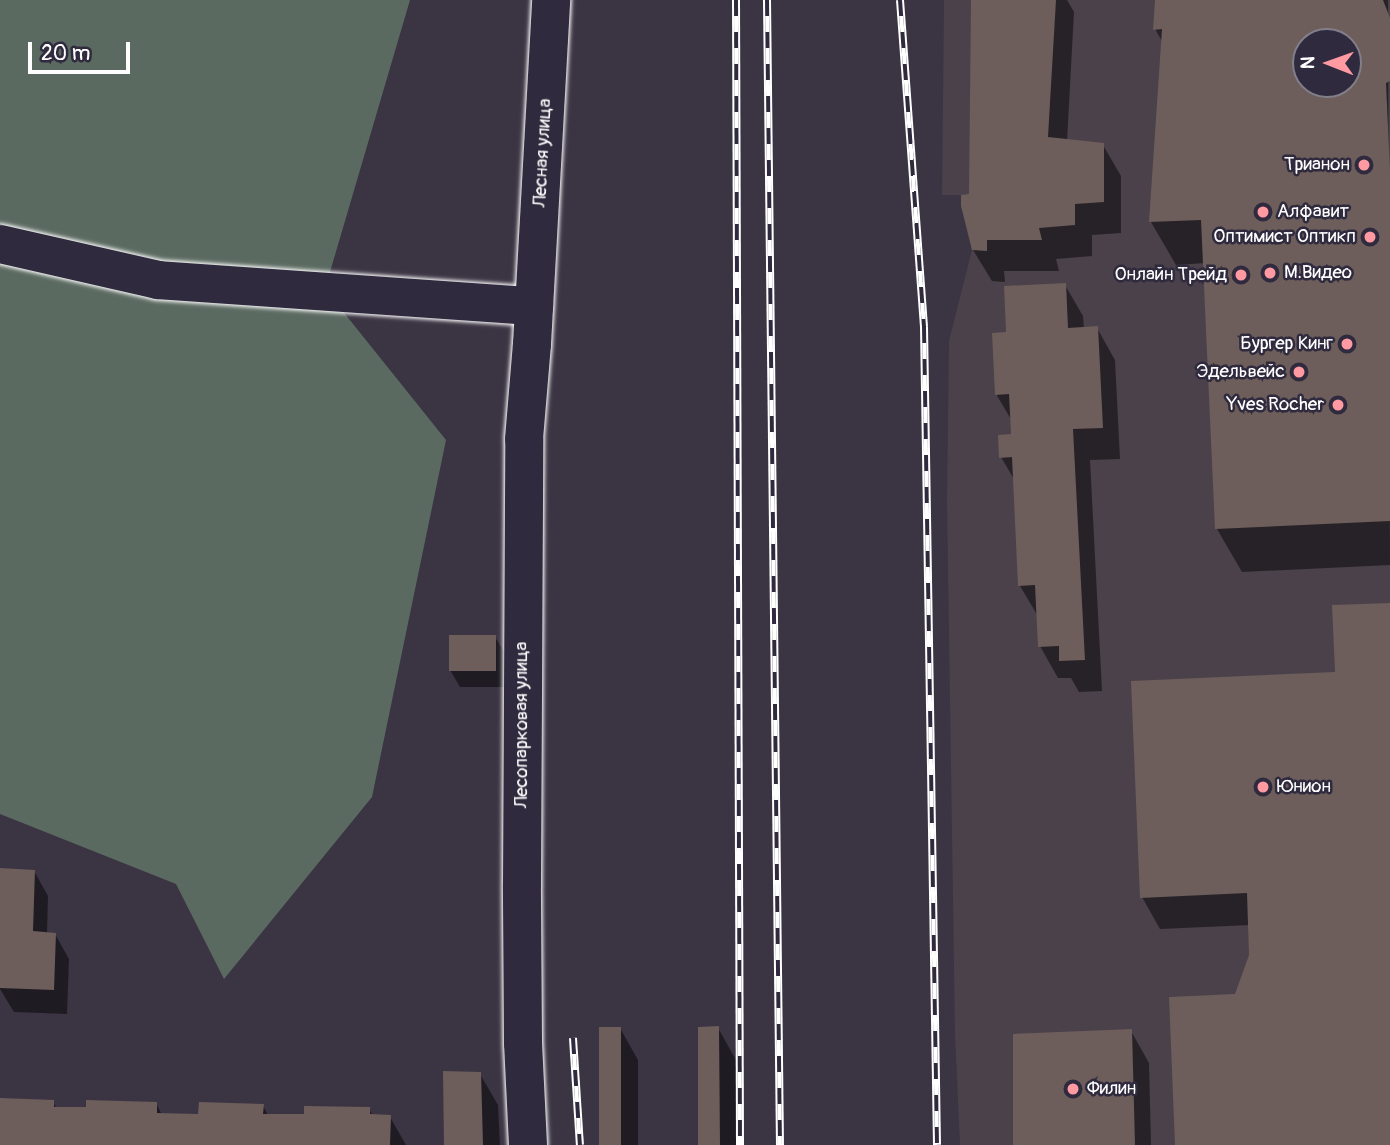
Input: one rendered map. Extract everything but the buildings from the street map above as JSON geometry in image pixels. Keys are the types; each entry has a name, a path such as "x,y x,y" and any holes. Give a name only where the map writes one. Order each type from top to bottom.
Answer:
{"street":[{"name":"Лесная улица","path":"534,306 551,0"},
{"path":"0,244 158,280 534,306"},
{"name":"Лесопарковая улица","path":"528,1145 523,1044 522,640 524,439 534,306"}],"shaded area":[{"path":"944,0 1390,0 1390,1145 960,1145 955,1034 947,501 949,341 972,250 961,195 942,195"}],"green space":[{"path":"0,0 410,0 325,289 446,440 372,797 224,979 176,884 0,814"}],"railway":[{"path":"736,0 740,1145"},
{"path":"767,0 780,1145"},
{"path":"900,0 924,327 937,1145"},
{"path":"573,1038 580,1145"}],"place":[{"name":"Трианон","path":"1364,165"},
{"name":"Алфавит","path":"1263,212"},
{"name":"Оптимист Оптикп","path":"1370,237"},
{"name":"М.Видео","path":"1270,273"},
{"name":"Онлайн Трейд","path":"1241,275"},
{"name":"Бургер Кинг","path":"1347,344"},
{"name":"Эдельвейс","path":"1299,372"},
{"name":"Yves Rocher","path":"1338,405"},
{"name":"Юнион","path":"1263,787"},
{"name":"Филин","path":"1073,1089"}]}
